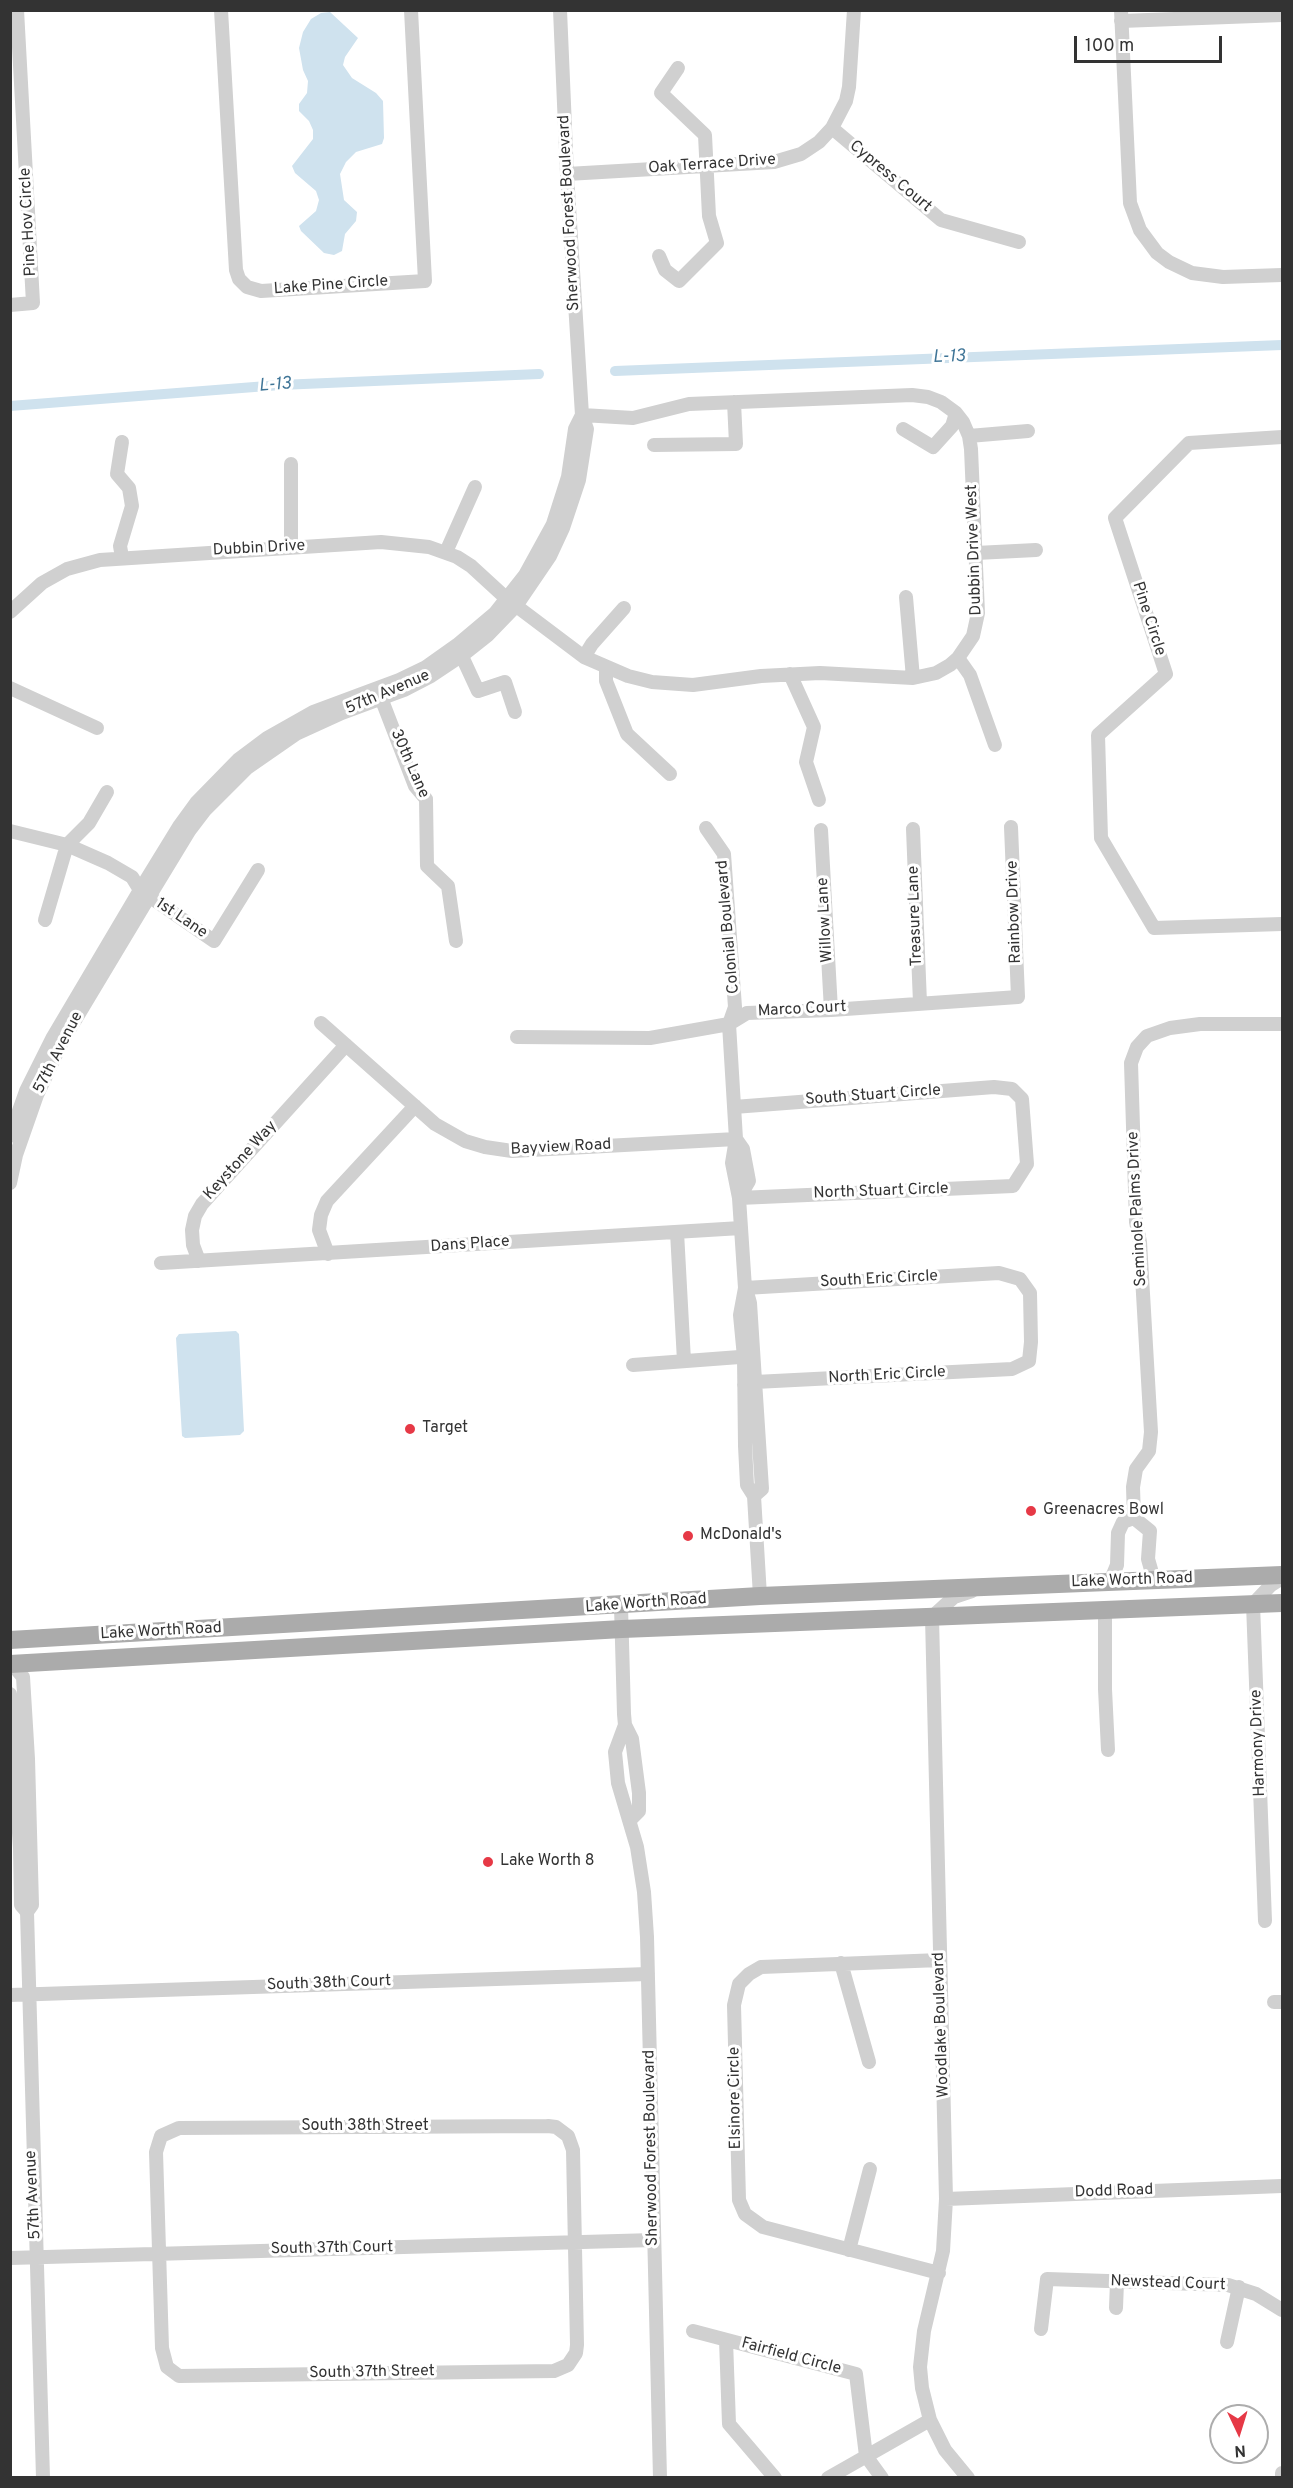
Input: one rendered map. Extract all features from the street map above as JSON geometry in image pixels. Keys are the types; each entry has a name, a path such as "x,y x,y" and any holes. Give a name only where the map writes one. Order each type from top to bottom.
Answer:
{"main road":[{"path":"1105,1609 1131,1597 1234,1594 1244,1577"},
{"name":"Lake Worth Road","path":"10,1640 453,1616 760,1596 1282,1577"},
{"name":"Lake Worth Road","path":"11,1663 622,1629 1282,1603"},
{"path":"317,1646 327,1637 337,1633 426,1626 453,1616"},
{"path":"202,1653 222,1643 295,1640 307,1636 318,1623"}],"street":[{"name":"Pine Hov Circle","path":"10,304 33,303 18,10"},
{"name":"Lake Pine Circle","path":"221,10 236,270 239,279 247,286 261,291 425,280 411,10"},
{"name":"Sherwood Forest Boulevard","path":"560,10 567,174 582,415"},
{"name":"Oak Terrace Drive","path":"567,174 774,162 787,159 813,147 832,128 841,114 849,87 854,10"},
{"path":"1282,15 1121,16 1130,203 1140,230 1157,253 1169,262 1192,273 1223,277 1282,275"},
{"path":"659,256 665,270 679,281 717,243 709,216 705,135 661,93 678,68"},
{"name":"Cypress Court","path":"832,128 941,220 1019,242"},
{"path":"582,415 633,418 681,405 921,395 941,402 956,413 952,426 933,447 903,429"},
{"path":"654,446 736,444 734,402"},
{"name":"Dubbin Drive West","path":"512,602 584,657 628,676 676,685 709,684 790,674 857,673 913,678 936,673 958,658 973,636 978,621 969,436 956,413"},
{"name":"57th Avenue","path":"10,1183 16,1155 37,1095 62,1042 196,803 239,759 290,724 313,712 380,693 459,650 481,626 512,602 553,524 568,477 575,429 582,415"},
{"path":"969,436 1028,431"},
{"name":"Pine Circle","path":"1282,437 1189,443 1115,518 1166,674 1098,735 1101,838 1154,928 1282,924"},
{"path":"122,557 120,546 132,506 129,488 117,474 123,442"},
{"path":"291,464 291,547"},
{"path":"446,552 475,487"},
{"name":"Dubbin Drive","path":"12,607 60,572 86,563 122,557 381,542 413,544 446,552 471,566 512,602"},
{"path":"976,553 1036,550"},
{"path":"906,597 913,678"},
{"path":"584,657 592,644 624,608"},
{"path":"459,650 478,691 505,681 515,712"},
{"path":"958,658 970,675 995,745"},
{"path":"606,667 606,681 627,734 670,774"},
{"path":"790,674 814,727 806,762 819,800"},
{"path":"10,688 97,728"},
{"name":"30th Lane","path":"380,693 415,786 426,799 427,866 448,886 456,941"},
{"path":"45,920 67,845 89,823 107,792"},
{"name":"Rainbow Drive","path":"1011,826 1018,996"},
{"name":"Colonial Boulevard","path":"706,828 724,854 735,1006 729,1024 736,1138 743,1149 749,1181 740,1198 745,1288 740,1315 749,1356 749,1383"},
{"name":"Willow Lane","path":"821,830 831,1010"},
{"name":"Treasure Lane","path":"913,830 920,1003"},
{"path":"10,831 88,852 132,878 144,894"},
{"name":"1st Lane","path":"144,894 214,941 258,870"},
{"name":"57th Avenue","path":"10,1136 26,1091 52,1037 144,894"},
{"name":"Marco Court","path":"517,1038 650,1038 729,1024 747,1013 831,1010 1018,996"},
{"name":"Bayview Road","path":"321,1023 447,1132 485,1147 505,1151 736,1138"},
{"name":"Seminole Palms Drive","path":"1134,1518 1133,1487 1136,1468 1149,1451 1151,1432 1140,1242 1136,1222 1131,1064 1137,1047 1148,1036 1170,1028 1200,1024 1282,1024"},
{"name":"Keystone Way","path":"199,1261 193,1245 192,1230 195,1216 202,1204 346,1045"},
{"name":"South Stuart Circle","path":"734,1107 994,1087 1012,1089 1022,1099 1027,1164 1020,1179"},
{"path":"328,1254 319,1230 321,1215 327,1201 415,1106"},
{"name":"North Stuart Circle","path":"740,1198 1013,1186 1020,1179"},
{"name":"Dans Place","path":"199,1261 741,1228"},
{"path":"677,1232 684,1361"},
{"path":"161,1263 199,1261"},
{"name":"South Eric Circle","path":"745,1288 999,1274 1013,1277 1020,1279 1030,1293 1032,1342 1029,1361"},
{"path":"633,1365 749,1356"},
{"name":"North Eric Circle","path":"749,1383 1012,1369 1029,1361"},
{"path":"749,1383 747,1485 754,1496 760,1596"},
{"path":"1110,1582 1117,1565 1118,1533 1123,1522 1134,1518 1150,1531 1148,1559 1154,1580"},
{"path":"1253,1604 1282,1577"},
{"path":"932,1617 954,1597 983,1587"},
{"name":"Harmony Drive","path":"1253,1604 1265,1921"},
{"name":"Sherwood Forest Boulevard","path":"621,1606 625,1725 615,1752 618,1784 637,1847 644,1892 660,2478"},
{"path":"1105,1609 1108,1750"},
{"name":"Woodlake Boulevard","path":"932,1617 946,2199 943,2251 920,2352 922,2388 930,2420 945,2450 968,2478"},
{"name":"57th Avenue","path":"11,1663 23,1677 33,1905 27,1912"},
{"name":"57th Avenue","path":"10,1694 20,1848 21,1905 27,1912 43,2478"},
{"name":"Sherwood Forest Boulevard","path":"625,1725 632,1739 639,1793 639,1811 630,1820"},
{"name":"Elsinore Circle","path":"939,2273 757,2224 745,2214 739,2200 734,2005 736,1991 749,1974 762,1967 940,1960"},
{"path":"841,1963 869,2062"},
{"name":"South 38th Court","path":"10,1995 648,1974"},
{"name":"South 38th Street","path":"160,2253 156,2152 161,2136 179,2128 548,2126 568,2136 573,2150 575,2243"},
{"path":"849,2250 870,2169"},
{"name":"Dodd Road","path":"946,2199 1282,2186"},
{"name":"South 37th Court","path":"10,2258 654,2240"},
{"name":"South 37th Street","path":"160,2253 162,2348 167,2367 179,2376 554,2371 568,2365 576,2353 575,2243"},
{"name":"Newstead Court","path":"1041,2329 1047,2279 1239,2287 1256,2294 1282,2310"},
{"path":"1116,2308 1117,2282"},
{"path":"1227,2342 1239,2287"},
{"name":"Fairfield Circle","path":"693,2331 856,2374 866,2456"},
{"name":"Fairfield Circle","path":"726,2340 729,2424 775,2478"},
{"path":"828,2478 930,2420"},
{"path":"866,2456 882,2478"},
{"path":"1282,2473 1282,2478"}],"water":[{"path":"330,12 358,38 345,57 343,65 352,78 376,93 383,101 384,138 382,144 356,152 346,162 340,174 344,200 357,212 356,221 345,234 342,251 334,255 324,253 301,231 299,226 316,211 319,200 316,191 295,173 292,166 313,139 313,130 309,121 299,111 299,104 307,93 308,81 303,70 299,48 303,32 311,19 321,13"},
{"path":"236,1331 239,1334 244,1431 240,1435 185,1438 182,1436 176,1338 179,1334"}],"waterway":[{"name":"L-13","path":"615,371 1282,345"},
{"name":"L-13","path":"10,406 280,385 539,374"}],"place":[{"name":"Target","path":"410,1429"},
{"name":"Greenacres Bowl","path":"1031,1511"},
{"name":"McDonald's","path":"688,1536"},
{"name":"Lake Worth 8","path":"488,1862"}]}
